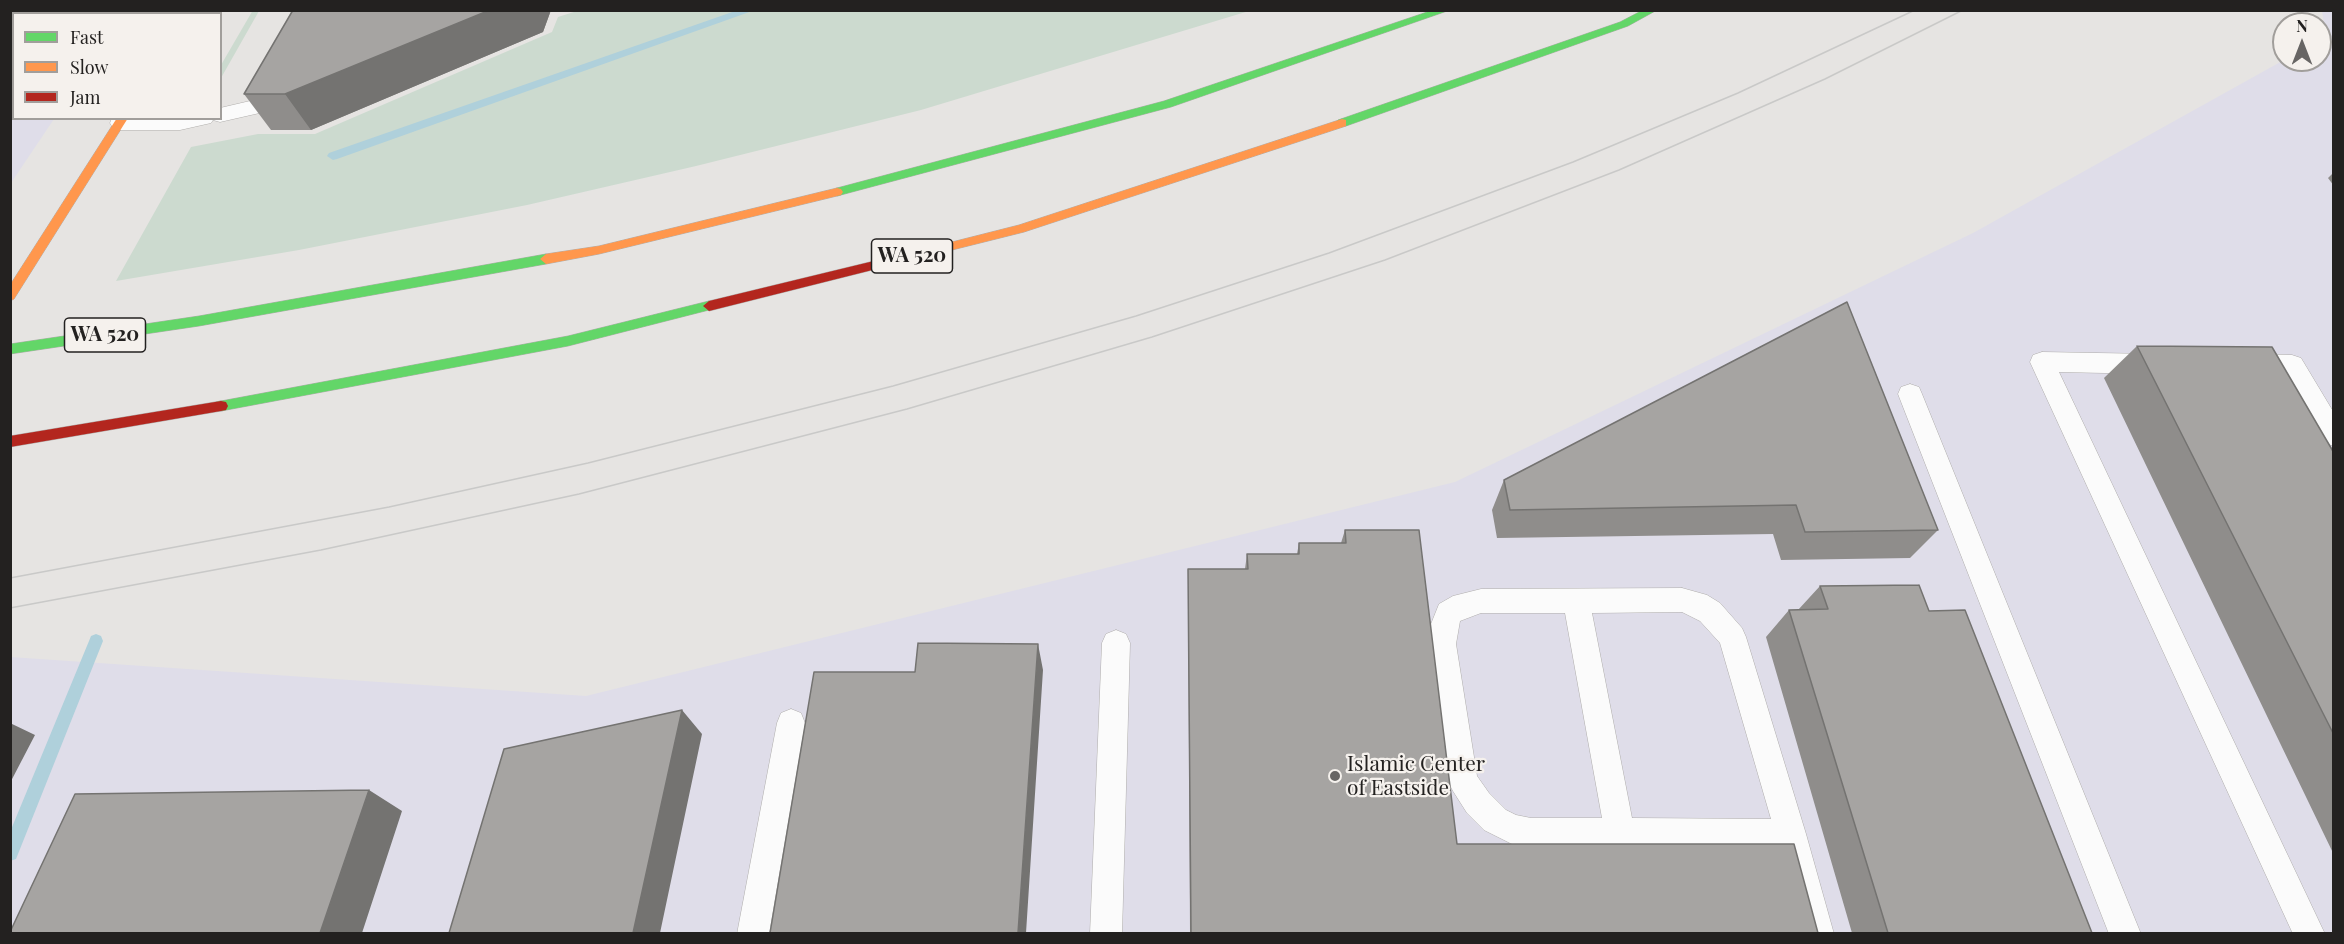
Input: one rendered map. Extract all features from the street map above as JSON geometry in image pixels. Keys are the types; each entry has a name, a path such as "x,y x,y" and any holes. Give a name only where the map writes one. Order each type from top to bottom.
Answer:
{"main road":[{"name":"WA 520","path":"10,349 199,321 599,250 861,186 1167,105 1445,10"},
{"name":"WA 520","path":"10,442 568,341 1020,229 1351,120 1624,24 1652,10"},
{"path":"10,296 121,121"}],"lane":[{"path":"222,115 258,107 279,68"},
{"path":"121,121 180,123 194,120"},
{"path":"2180,364 2042,362 2309,933"},
{"path":"2227,364 2292,365 2334,436"},
{"path":"1910,394 2125,933"},
{"path":"1791,834 1531,832 1512,829 1495,820 1478,803 1463,781 1442,644 1443,629 1449,613 1463,605 1481,601 1682,600 1697,604 1710,612 1732,637 1791,834 1818,933"},
{"path":"1576,601 1620,832"},
{"path":"1106,933 1116,643"},
{"path":"753,933 790,723"}],"shaded area":[{"path":"253,10 259,11 222,76 222,63"},
{"path":"11,11 127,11 12,12 12,120 53,120 11,183"},
{"path":"577,11 1249,11 921,110 696,166 527,205 299,250 116,281 191,147 258,134 315,134 552,32 558,17"},
{"path":"2333,11 2333,933 11,933 10,657 586,696 1455,482 1973,233 2272,67 2272,72 2332,72 2332,12 2322,12"}],"building":[{"path":"293,10 490,10 285,94 244,94"},
{"path":"1847,302 1938,530 1805,532 1796,505 1510,510 1504,480"},
{"path":"2137,346 2272,347 2334,453 2334,735"},
{"path":"1345,530 1419,530 1457,844 1794,844 1818,933 1191,933 1188,569 1248,569 1247,554 1299,554 1299,543 1346,543"},
{"path":"1919,585 1929,611 1965,610 2092,933 1888,933 1789,610 1828,609 1820,586"},
{"path":"918,643 1038,644 1018,933 770,933 814,672 915,672"},
{"path":"682,710 633,933 449,933 504,749"},
{"path":"369,790 320,933 10,933 75,794"}],"waterway":[{"path":"333,156 750,10"},
{"path":"10,853 96,641"}],"tram line":[{"path":"10,578 389,507 588,463 893,386 1136,316 1329,253 1573,162 1738,93 1915,10"},
{"path":"10,608 321,550 579,494 907,409 1152,337 1385,260 1619,170 1825,79 1963,10"}],"traffic: fast":[{"path":"837,192 1167,104 1445,10"},
{"path":"1342,123 1624,24 1652,10"},
{"path":"10,349 199,321 546,259"},
{"path":"221,406 568,341 709,306"}],"traffic: slow":[{"path":"10,296 122,120"},
{"path":"944,248 1020,229 1342,123"},
{"path":"546,259 599,250 837,192"}],"traffic: jam":[{"path":"709,306 944,248"},
{"path":"10,442 221,406"}],"place":[{"name":"Islamic Center of Eastside","path":"1335,776"}]}
